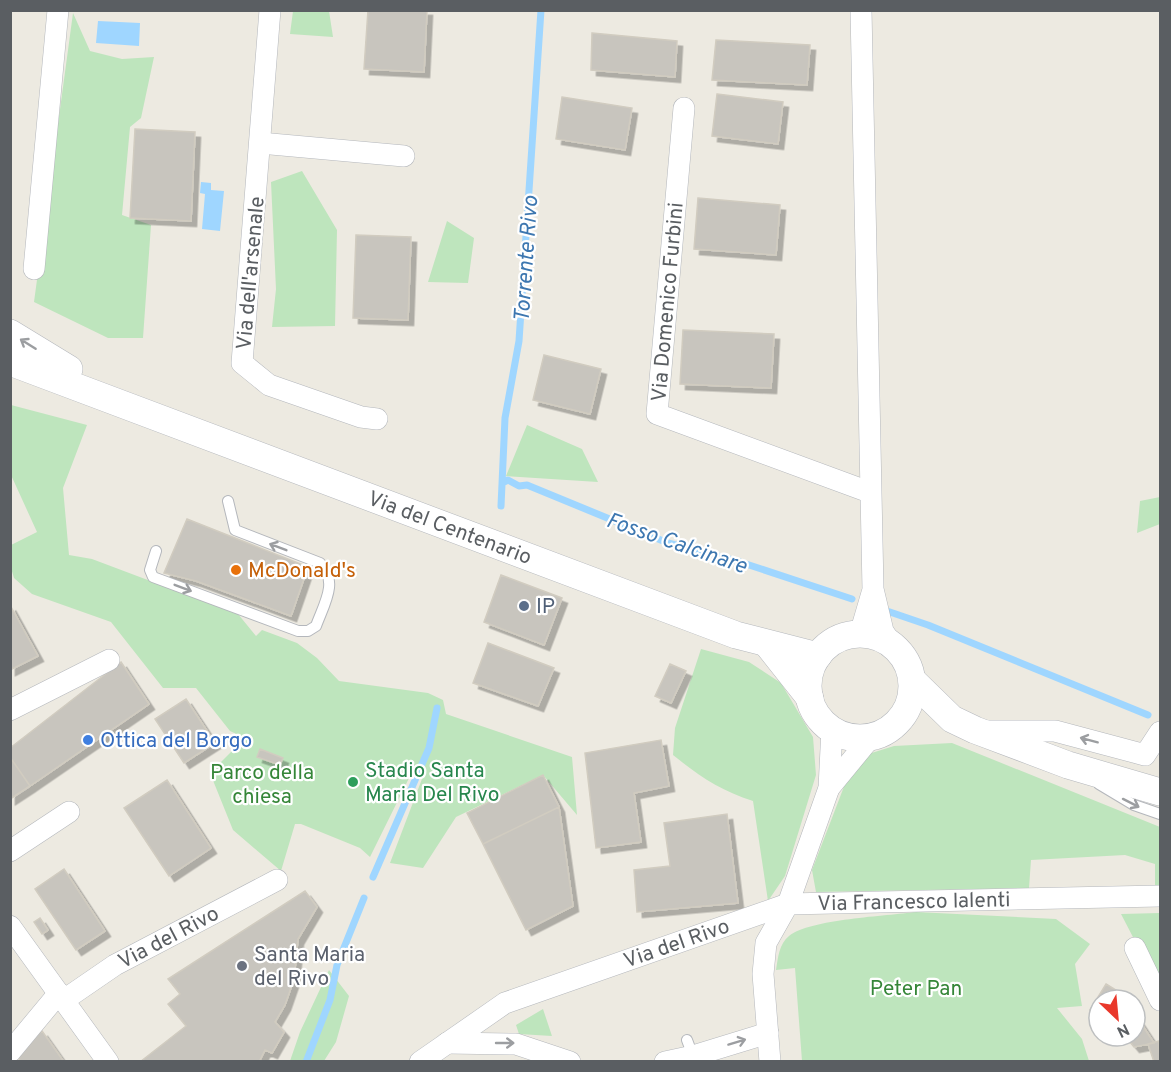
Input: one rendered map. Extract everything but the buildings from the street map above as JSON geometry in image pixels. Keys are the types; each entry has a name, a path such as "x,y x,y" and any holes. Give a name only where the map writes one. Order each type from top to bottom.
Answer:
{"street":[{"path":"34,268 58,10"},
{"name":"Via dell'arsenale","path":"270,10 242,363 269,385 361,417 377,419"},
{"path":"768,645 810,698 822,721 844,736 871,737 885,732 897,723 909,703 912,680 909,667 883,631 873,589 869,492 861,10"},
{"name":"Via Domenico Furbini","path":"684,108 657,414 869,492"},
{"path":"260,142 404,156"},
{"path":"10,333 133,406"},
{"path":"10,362 133,406"},
{"name":"Via del Centenario","path":"133,406 768,645 818,656"},
{"path":"860,634 873,589"},
{"path":"810,698 810,676 818,656 837,640 860,634 883,639 893,646"},
{"path":"10,710 109,660"},
{"path":"912,680 963,725 1068,765 1161,792"},
{"path":"897,723 1055,731 1145,755 1161,732"},
{"path":"830,788 832,729"},
{"path":"830,788 871,737"},
{"name":"Via Francesco Ialenti","path":"830,788 788,904 1161,896"},
{"path":"10,851 69,812"},
{"name":"Via del Rivo","path":"10,1052 61,996 277,880"},
{"path":"770,1062 763,974 766,943 788,904"},
{"name":"Via del Rivo","path":"420,1062 505,1003 788,904"},
{"path":"10,926 108,1062"},
{"path":"1135,948 1161,1000"},
{"path":"665,1062 690,1048 768,1033"},
{"path":"447,1043 516,1044 570,1062"}],"lane":[{"path":"156,551 150,570 153,577 298,631 308,631 316,626 331,582 329,572 320,563 235,530 228,501"},
{"path":"1068,765 1134,806 1161,814"}],"green space":[{"path":"293,11 329,11 333,37 290,34"},
{"path":"73,13 90,51 122,59 154,57 141,118 130,127 122,215 151,225 143,338 108,338 34,302"},
{"path":"302,171 337,230 335,326 272,327 276,289 271,182"},
{"path":"447,221 474,238 468,283 428,282"},
{"name":"Parco della chiesa","path":"11,405 87,425 63,488 69,555 92,559 238,614 256,636 262,630 297,643 317,658 339,681 428,693 443,700 446,714 572,757 577,815 543,775 456,817 423,868 390,863 425,771 414,768 370,857 360,848 301,824 295,824 281,871 233,830 210,773 245,738 230,731 196,688 163,688 111,622 32,594 14,578 11,568 11,545 37,532 11,475"},
{"path":"527,425 582,449 598,482 506,476"},
{"path":"1160,497 1160,524 1137,533 1140,501"},
{"path":"701,649 749,662 781,683 813,737 816,775 785,876 768,901 753,801 711,782 673,755 675,728"},
{"path":"952,743 1160,827 1160,885 1155,885 1155,864 1125,855 1031,860 1029,888 816,892 812,870 850,771 862,756 894,746"},
{"name":"Peter Pan","path":"916,912 1056,919 1090,944 1075,964 1082,1006 1057,1008 1082,1039 1089,1061 802,1061 795,968 776,970 780,951 786,939 799,930 831,922"},
{"path":"1160,913 1160,989 1121,914"},
{"path":"329,970 349,996 336,1042 324,1061 290,1061 300,1032"},
{"path":"543,1009 552,1036 519,1034 516,1025"}],"water":[{"path":"98,21 140,23 139,46 96,43"},
{"path":"201,182 211,183 211,190 224,191 220,231 202,229 205,194 200,193"}],"waterway":[{"name":"Torrente Rivo","path":"501,506 505,418 519,341 541,10"},
{"name":"Fosso Calcinare","path":"504,482 508,480 519,486 527,485 668,543 740,562 852,599"},
{"name":"Fosso Calcinare","path":"887,611 928,625 1148,715"},
{"name":"Torrente Rivo","path":"373,877 429,748 437,708"},
{"name":"Torrente Rivo","path":"306,1062 330,1000 337,965 364,898"}],"place":[{"name":"McDonald's","path":"236,570"},
{"name":"IP","path":"524,606"},
{"name":"Ottica del Borgo","path":"88,740"},
{"name":"Stadio Santa Maria Del Rivo","path":"353,782"},
{"name":"Santa Maria del Rivo","path":"242,966"}]}
